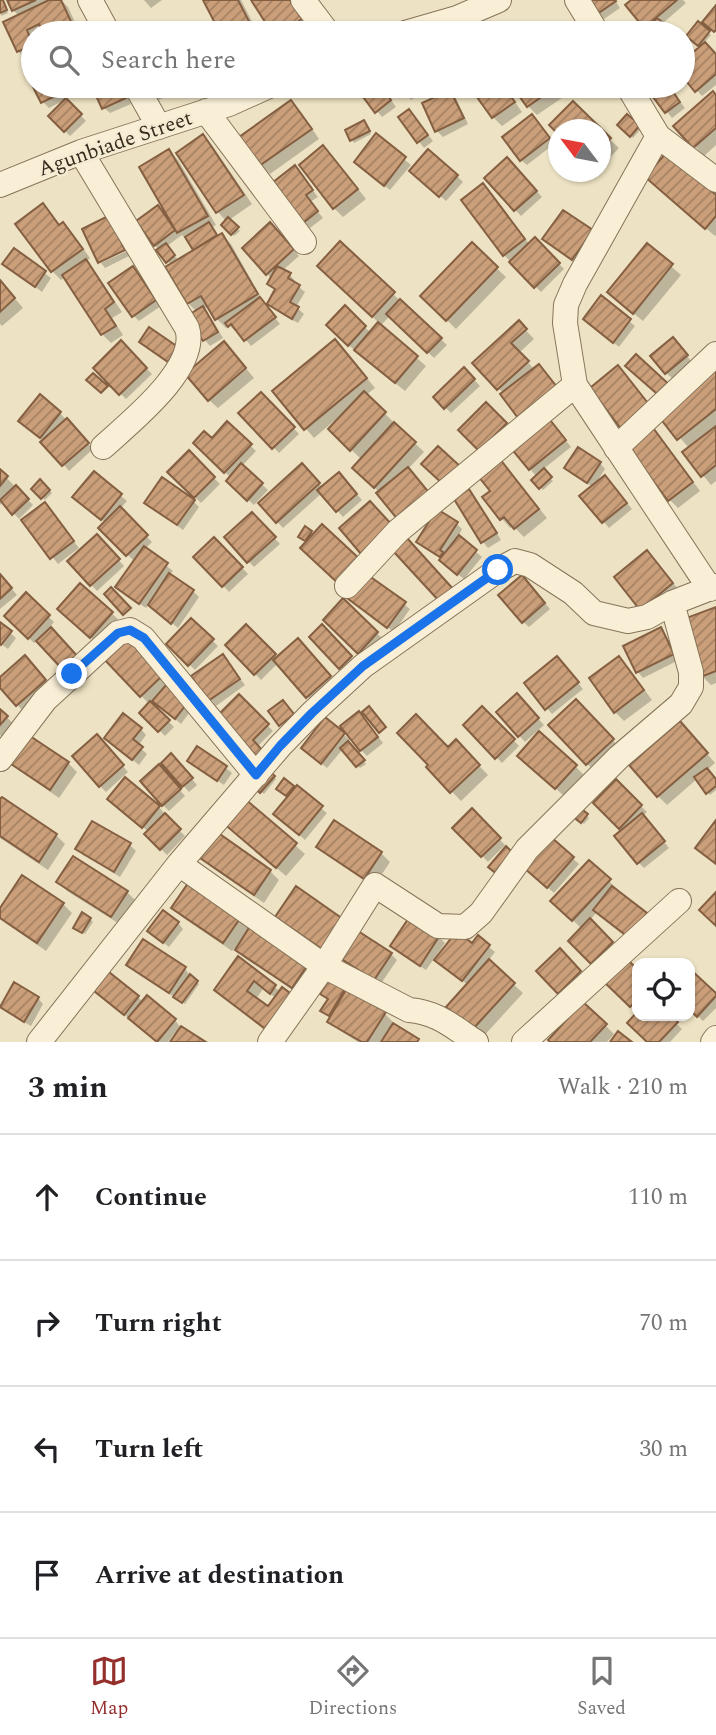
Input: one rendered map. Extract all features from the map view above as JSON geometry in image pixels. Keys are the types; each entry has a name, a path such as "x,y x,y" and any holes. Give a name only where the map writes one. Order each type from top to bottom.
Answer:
{"street":[{"path":"90,0 101,21"},
{"path":"303,0 319,21"},
{"path":"447,21 499,0"},
{"path":"577,0 590,21"},
{"path":"143,98 159,127"},
{"name":"Agunbiade Street","path":"0,185 81,152 242,98"},
{"path":"635,98 658,136 716,180"},
{"path":"206,111 304,242"},
{"path":"39,1042 179,864 280,746 312,713 363,666 498,570 515,561 530,565 573,593 594,613 628,621 648,617 672,603 713,587 575,385 565,323 566,305 575,284 658,136"},
{"path":"81,152 190,337 181,365 158,396 103,447"},
{"path":"616,448 715,357"},
{"path":"347,586 398,531 575,385"},
{"path":"270,1042 324,966 375,885 438,926 465,927 481,913 527,849 619,757 681,704 691,687 691,672 672,603"},
{"path":"0,759 45,699 118,633 130,630 144,638 256,775"},
{"path":"179,864 324,966 409,1010 424,1011 439,1017 476,1042"},
{"path":"524,1042 679,901"}],"building":[{"path":"0,0 3,0 7,10 0,13"},
{"path":"7,0 36,0 12,11"},
{"path":"49,0 61,0 71,21 21,21 21,50 17,52 3,22"},
{"path":"203,0 238,0 249,21 214,21"},
{"path":"251,0 290,0 302,19 299,21 264,21"},
{"path":"587,0 615,0 616,1 597,14"},
{"path":"631,0 677,0 652,21 638,21 625,5"},
{"path":"716,5 716,30 714,32 702,22"},
{"path":"698,21 710,31 698,46 695,44 695,25"},
{"path":"705,42 716,54 716,74 695,92 695,51"},
{"path":"713,91 716,95 716,128 693,148 673,126"},
{"path":"38,98 51,98 41,103"},
{"path":"66,98 82,114 64,132 48,116"},
{"path":"97,98 126,98 102,109"},
{"path":"364,98 390,98 391,100 375,113"},
{"path":"433,98 454,98 464,118 435,132 422,103"},
{"path":"478,98 512,98 515,102 492,118"},
{"path":"521,98 540,98 527,107"},
{"path":"654,98 677,98 680,102 665,113"},
{"path":"291,100 312,129 259,166 239,137"},
{"path":"573,101 591,119 555,119"},
{"path":"409,109 428,135 417,143 398,117"},
{"path":"532,114 548,135 548,140 520,161 502,137"},
{"path":"627,114 640,125 630,137 617,125"},
{"path":"364,120 370,131 350,141 345,130"},
{"path":"376,133 406,157 384,186 354,162"},
{"path":"203,134 244,195 216,213 176,153"},
{"path":"323,145 358,189 333,209 299,165"},
{"path":"169,149 208,216 177,233 139,167"},
{"path":"428,149 458,175 439,197 409,171"},
{"path":"667,152 716,195 716,216 705,229 645,177"},
{"path":"507,157 537,191 514,211 484,178"},
{"path":"295,165 313,190 306,195 318,211 303,223 272,183"},
{"path":"483,183 525,239 503,256 461,200"},
{"path":"43,203 59,225 63,222 83,249 51,272 15,224"},
{"path":"158,205 175,230 154,246 136,221"},
{"path":"563,210 593,230 572,260 542,239"},
{"path":"108,216 125,250 98,263 82,229"},
{"path":"228,217 239,227 231,235 221,225"},
{"path":"209,222 217,235 193,250 185,237"},
{"path":"270,222 294,249 266,275 242,248"},
{"path":"222,233 258,294 215,320 201,296 187,304 165,267"},
{"path":"535,237 560,263 534,288 509,262"},
{"path":"340,241 395,292 372,317 317,266"},
{"path":"472,242 498,267 446,321 420,296"},
{"path":"166,243 175,255 166,263 156,250"},
{"path":"647,243 673,264 633,314 607,292"},
{"path":"14,248 46,271 35,287 2,264"},
{"path":"86,259 114,302 105,309 116,326 101,335 62,275"},
{"path":"133,266 156,300 132,317 108,283"},
{"path":"277,266 291,273 288,278 300,285 290,302 299,307 292,319 267,304 275,289 267,284"},
{"path":"0,280 15,298 0,312"},
{"path":"601,295 631,319 613,343 583,319"},
{"path":"260,297 276,317 244,341 231,324 228,327 225,323"},
{"path":"400,299 442,338 427,353 386,314"},
{"path":"345,305 366,326 348,346 326,325"},
{"path":"203,306 218,332 203,341 187,316"},
{"path":"519,320 527,329 511,343 529,361 497,390 472,363"},
{"path":"378,322 418,356 395,383 354,350"},
{"path":"149,327 178,347 168,362 139,342"},
{"path":"673,337 688,355 665,374 650,356"},
{"path":"335,339 367,378 304,430 272,391"},
{"path":"121,340 147,368 119,395 93,368"},
{"path":"224,341 246,368 208,401 185,374"},
{"path":"636,354 673,388 663,399 625,366"},
{"path":"539,364 557,387 518,418 500,394"},
{"path":"618,365 651,407 622,430 590,388"},
{"path":"464,367 475,379 444,409 433,397"},
{"path":"712,368 716,373 716,409 677,440 656,413"},
{"path":"93,373 108,386 101,393 86,380"},
{"path":"364,391 386,412 350,451 328,429"},
{"path":"261,392 295,427 272,449 238,413"},
{"path":"40,394 61,412 40,438 18,421"},
{"path":"486,402 507,423 479,451 458,430"},
{"path":"547,416 566,440 529,470 509,446"},
{"path":"67,418 89,443 62,466 40,442"},
{"path":"227,421 252,444 224,473 193,443 204,431 212,438"},
{"path":"394,422 416,442 374,488 352,468"},
{"path":"651,425 693,482 668,501 626,444"},
{"path":"716,426 716,465 701,477 682,452"},
{"path":"438,446 461,467 444,485 421,464"},
{"path":"578,447 601,462 587,483 564,468"},
{"path":"189,450 215,477 194,498 167,472"},
{"path":"500,459 539,509 514,529 504,517 500,520 482,497 490,491 478,476"},
{"path":"241,463 263,483 247,501 226,481"},
{"path":"302,463 320,483 276,523 258,503"},
{"path":"408,467 431,495 399,521 376,493"},
{"path":"544,468 552,477 539,489 531,480"},
{"path":"0,469 8,476 0,486"},
{"path":"94,471 122,494 101,520 72,497"},
{"path":"339,472 357,494 336,512 317,490"},
{"path":"605,475 627,503 602,523 579,496"},
{"path":"162,477 195,500 177,525 144,503"},
{"path":"40,479 50,490 41,499 31,489"},
{"path":"16,485 29,499 12,515 0,500"},
{"path":"469,489 497,533 481,543 454,499"},
{"path":"370,501 393,526 361,554 339,528"},
{"path":"45,502 74,541 50,559 21,520"},
{"path":"120,506 148,535 126,556 98,528"},
{"path":"437,509 458,522 440,550 443,552 440,557 416,542"},
{"path":"252,512 276,537 247,563 224,537"},
{"path":"322,524 363,562 340,585 300,548"},
{"path":"305,526 312,531 305,541 298,537"},
{"path":"97,534 120,559 90,586 67,561"},
{"path":"459,535 477,550 457,575 439,560"},
{"path":"214,537 243,567 222,587 193,557"},
{"path":"407,538 454,590 440,602 393,551"},
{"path":"144,546 168,563 139,604 115,587"},
{"path":"647,550 673,583 640,610 614,577"},
{"path":"169,573 194,590 171,624 148,605"},
{"path":"365,573 406,602 387,628 347,598"},
{"path":"0,574 12,588 0,599"},
{"path":"522,575 545,603 522,623 498,595"},
{"path":"80,583 113,612 90,638 57,609"},
{"path":"111,587 131,608 123,615 104,594"},
{"path":"26,592 50,615 28,639 4,616"},
{"path":"343,598 378,632 358,654 323,620"},
{"path":"716,607 716,671 701,677 681,620"},
{"path":"191,618 214,639 188,666 166,644"},
{"path":"0,622 12,631 1,645 0,644"},
{"path":"246,624 276,654 254,675 225,645"},
{"path":"322,624 352,656 339,669 309,637"},
{"path":"51,627 79,658 64,671 36,641"},
{"path":"661,627 674,654 636,673 623,646"},
{"path":"124,635 163,675 140,697 102,657"},
{"path":"298,638 331,676 306,698 273,660"},
{"path":"223,654 240,679 208,701 191,676"},
{"path":"25,655 46,680 16,706 0,688 0,677"},
{"path":"557,656 579,682 545,710 524,683"},
{"path":"619,656 644,690 614,713 589,678"},
{"path":"166,685 188,702 175,719 152,701"},
{"path":"517,693 539,718 518,737 496,712"},
{"path":"239,694 269,724 253,740 262,750 256,756 217,716"},
{"path":"576,699 614,739 586,765 548,725"},
{"path":"283,700 294,714 279,726 268,711"},
{"path":"150,701 170,720 158,732 139,713"},
{"path":"369,706 386,727 379,733 362,712"},
{"path":"482,706 515,739 495,759 463,725"},
{"path":"0,709 8,716 0,725"},
{"path":"359,711 378,737 360,751 340,726"},
{"path":"123,713 142,728 133,739 143,747 132,760 104,738"},
{"path":"416,714 448,747 456,739 480,765 450,793 397,733"},
{"path":"325,717 345,733 321,764 301,748"},
{"path":"680,721 708,753 657,797 629,765"},
{"path":"539,731 577,765 555,789 517,756"},
{"path":"97,734 124,765 99,787 72,756"},
{"path":"30,736 69,762 50,790 11,764"},
{"path":"348,741 365,760 356,767 340,748"},
{"path":"197,746 227,766 217,781 187,761"},
{"path":"171,753 193,778 182,787 161,763"},
{"path":"159,764 181,789 162,806 140,781"},
{"path":"707,768 716,779 716,786 706,794 694,777"},
{"path":"267,769 275,776 260,793 252,786"},
{"path":"125,777 160,806 142,828 107,799"},
{"path":"284,778 294,786 286,796 276,789"},
{"path":"616,779 642,805 619,829 593,803"},
{"path":"297,785 323,806 299,835 273,814"},
{"path":"2,797 57,834 39,862 0,836"},
{"path":"244,798 297,843 276,868 223,823"},
{"path":"579,807 588,814 581,823 572,816"},
{"path":"472,808 501,838 481,857 452,828"},
{"path":"165,813 181,829 160,850 144,834"},
{"path":"642,813 665,841 637,864 614,836"},
{"path":"334,820 382,852 364,879 316,847"},
{"path":"716,820 716,864 695,848"},
{"path":"92,821 131,843 114,872 75,849"},
{"path":"217,832 271,870 254,895 200,858"},
{"path":"551,837 574,857 547,888 524,868"},
{"path":"506,846 515,855 498,875 488,867"},
{"path":"73,856 128,891 111,917 56,882"},
{"path":"589,860 611,879 572,921 550,901"},
{"path":"22,875 64,903 37,943 0,918 0,908"},
{"path":"191,879 243,914 223,943 171,908"},
{"path":"296,886 343,919 322,949 275,917"},
{"path":"612,886 647,913 628,937 593,910"},
{"path":"716,892 716,926 699,910"},
{"path":"163,910 179,922 163,943 147,931"},
{"path":"82,912 91,918 82,933 73,928"},
{"path":"410,916 440,935 420,966 390,946"},
{"path":"590,918 613,942 591,964 568,941"},
{"path":"252,923 310,961 292,988 235,950"},
{"path":"358,931 392,953 374,980 340,958"},
{"path":"457,931 472,943 478,935 490,945 462,981 434,960"},
{"path":"143,939 186,967 169,993 126,965"},
{"path":"560,948 581,971 558,994 536,971"},
{"path":"238,956 276,985 270,994 254,981 247,991 268,1006 282,987 294,996 268,1031 214,990"},
{"path":"625,957 632,964 632,1005 630,1007 603,981"},
{"path":"489,959 515,983 472,1030 446,1007"},
{"path":"109,972 139,996 124,1015 94,991"},
{"path":"190,974 198,981 182,1003 173,997"},
{"path":"695,974 716,993 697,1017 695,1015"},
{"path":"330,977 346,987 329,1016 320,1011 328,999 320,994"},
{"path":"14,982 39,997 24,1022 0,1007"},
{"path":"347,988 386,1012 367,1042 362,1042 327,1022"},
{"path":"147,995 176,1019 157,1042 128,1018"},
{"path":"583,1002 607,1024 590,1042 550,1042 548,1040"},
{"path":"632,1018 632,1021 678,1022 659,1042 647,1042 627,1023"},
{"path":"393,1023 419,1039 417,1042 381,1042"},
{"path":"181,1026 206,1042 170,1042"},
{"path":"618,1031 632,1042 610,1042"}],"route":[{"path":"72,674 118,633 130,630 144,638 256,775 312,713 363,666 498,570"}]}
